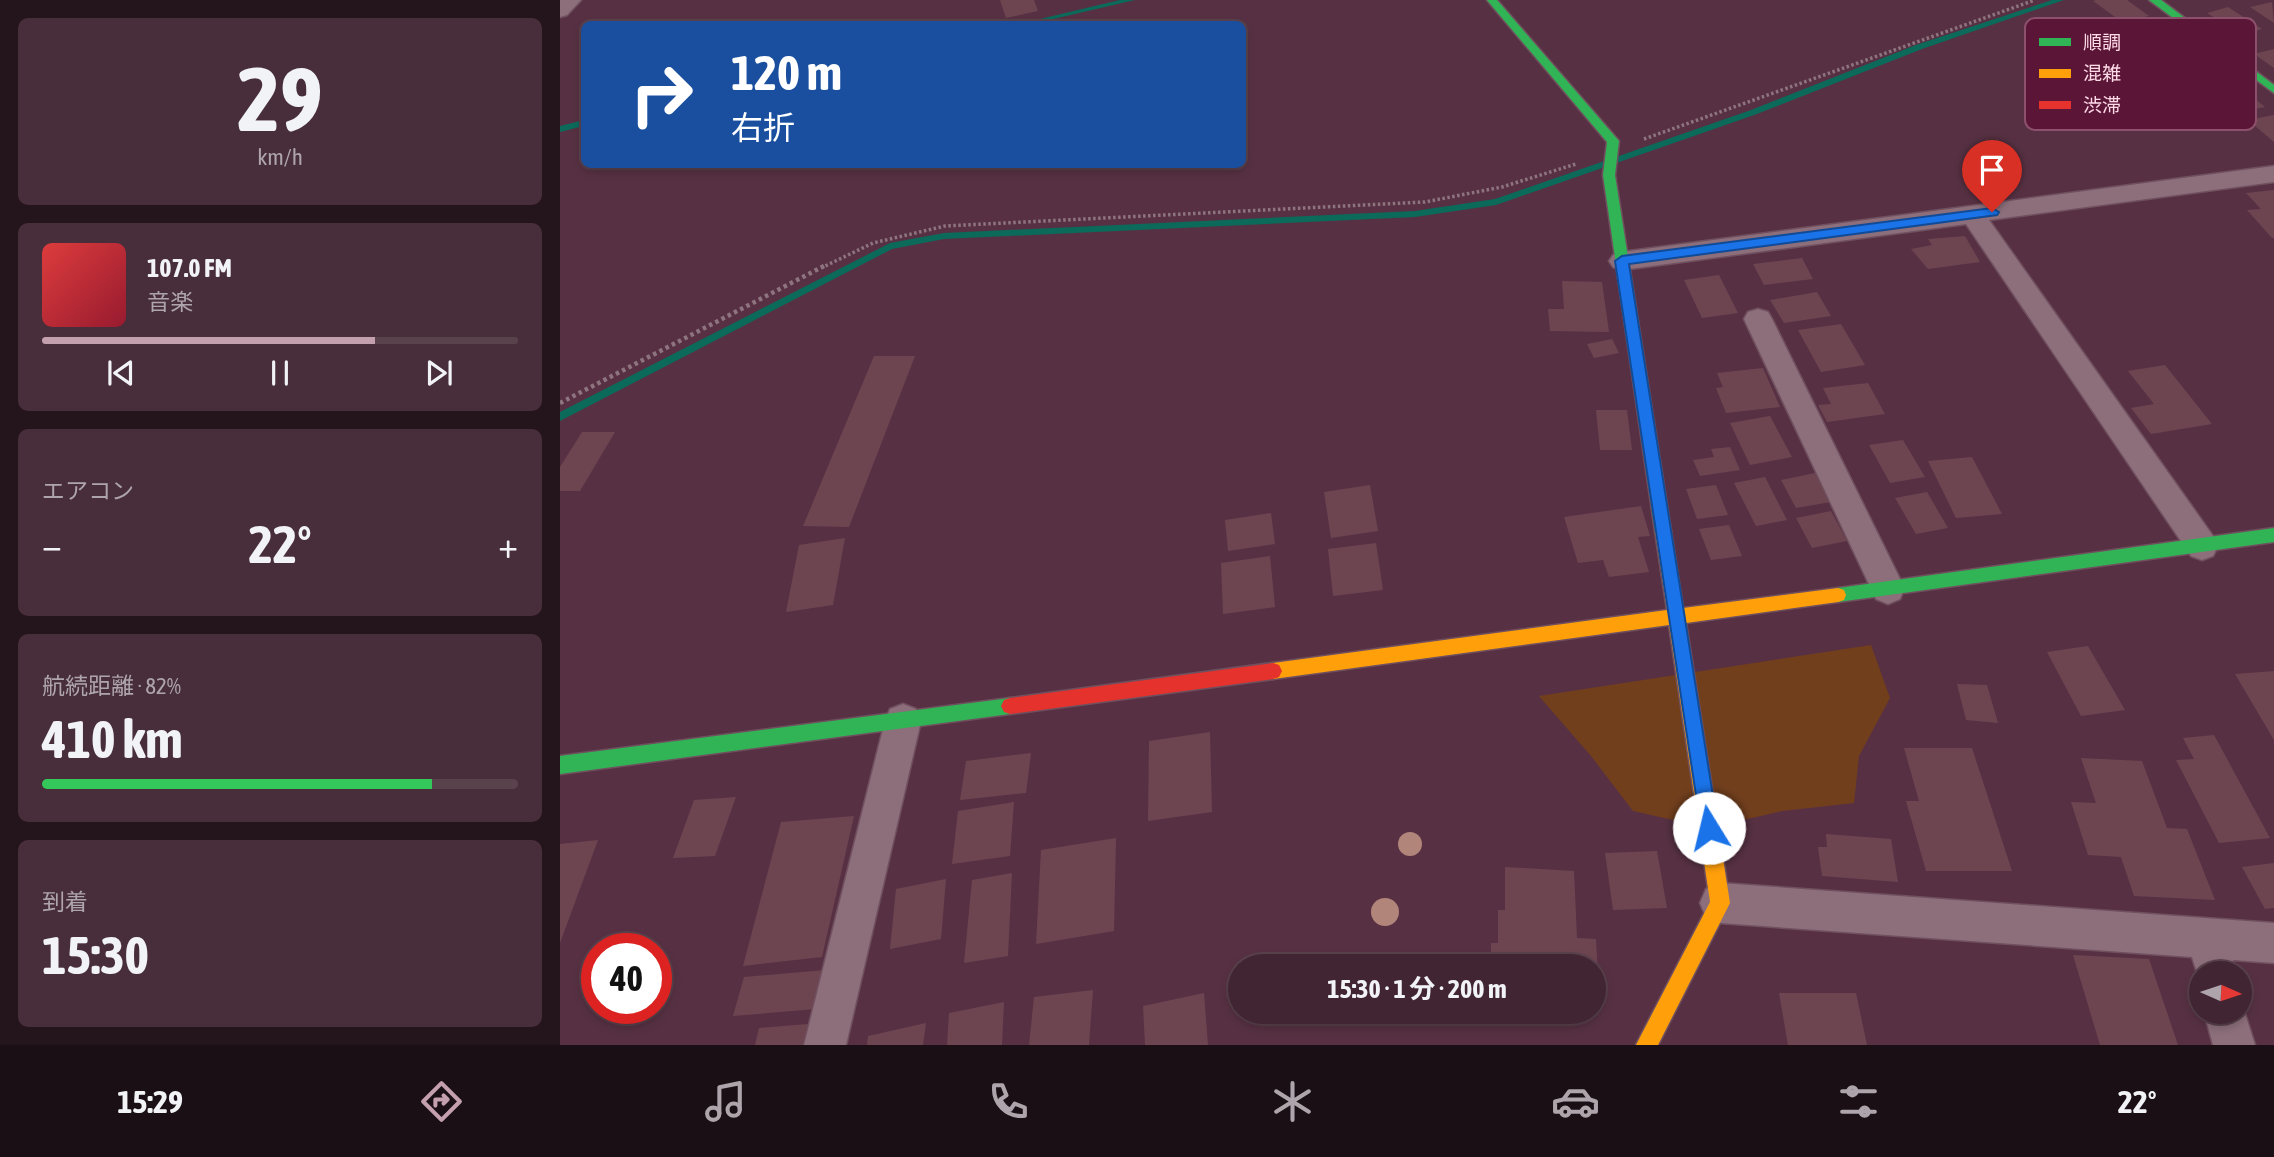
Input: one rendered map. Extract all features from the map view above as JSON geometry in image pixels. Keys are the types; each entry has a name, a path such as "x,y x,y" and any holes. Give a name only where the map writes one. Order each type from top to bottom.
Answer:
{"street":[{"path":"560,11 571,0"},
{"path":"1492,0 1613,141 1609,175 1720,903 1647,1045"},
{"path":"2154,0 2178,18"},
{"path":"2256,76 2274,90"},
{"path":"1622,261 2274,174"},
{"path":"1972,214 2202,545"},
{"path":"1758,319 1888,589"},
{"path":"560,765 1676,618 2274,535"},
{"path":"825,1045 903,721"},
{"path":"1720,903 2212,955 2274,943"},
{"path":"2228,1024 2234,1045"}],"path":[{"path":"560,403 861,247 893,235 958,225 1425,202 1526,182 2035,0"}],"shaded area":[{"path":"1871,645 1890,698 1859,756 1854,803 1782,811 1709,828 1633,811 1591,756 1539,696"}],"building":[{"path":"1000,0 1034,0 1038,11 1006,18"},
{"path":"2127,0 2149,16 2116,18 2093,1"},
{"path":"2272,2 2274,23 2250,7"},
{"path":"2228,7 2245,18 2215,18 2207,13"},
{"path":"2274,49 2274,68 2256,55"},
{"path":"2256,100 2265,107 2256,109"},
{"path":"2274,115 2274,142 2256,127 2256,118"},
{"path":"2274,190 2272,238 2247,210 2261,209 2246,193"},
{"path":"1965,236 1980,262 1928,269 1911,249 1932,245 1928,239"},
{"path":"1802,258 1813,279 1764,285 1753,264"},
{"path":"1719,275 1738,313 1702,318 1684,280"},
{"path":"1562,281 1602,282 1609,332 1550,331 1548,309 1564,309"},
{"path":"1817,292 1831,316 1784,323 1770,300"},
{"path":"1841,324 1865,365 1821,372 1798,330"},
{"path":"1612,339 1619,353 1594,358 1587,344"},
{"path":"874,356 915,356 849,527 803,526"},
{"path":"2165,365 2212,424 2151,434 2131,408 2154,404 2128,371"},
{"path":"1763,368 1780,407 1726,413 1716,388 1723,387 1717,373"},
{"path":"1868,383 1885,414 1827,422 1818,405 1831,404 1823,388"},
{"path":"1596,410 1627,410 1632,450 1600,450"},
{"path":"1770,416 1792,457 1750,465 1730,423"},
{"path":"582,432 615,432 580,491 560,491 560,467"},
{"path":"1903,440 1925,477 1890,483 1869,445"},
{"path":"1730,447 1740,470 1700,476 1693,460 1714,457 1711,449"},
{"path":"1972,457 2002,514 1956,518 1928,461"},
{"path":"1815,473 1831,502 1796,508 1781,480"},
{"path":"1765,477 1787,520 1756,526 1734,483"},
{"path":"1370,485 1378,531 1331,538 1324,492"},
{"path":"1716,485 1728,515 1697,519 1686,489"},
{"path":"1927,492 1948,528 1916,534 1895,498"},
{"path":"1641,506 1650,536 1638,537 1649,572 1609,577 1603,560 1578,563 1564,517"},
{"path":"1831,511 1847,541 1812,548 1796,518"},
{"path":"1271,513 1275,544 1228,551 1225,520"},
{"path":"1729,525 1742,556 1711,560 1699,529"},
{"path":"845,538 833,605 786,612 799,545"},
{"path":"1376,543 1383,590 1333,596 1328,549"},
{"path":"1270,556 1275,607 1223,614 1221,563"},
{"path":"2088,646 2125,710 2081,716 2047,652"},
{"path":"2274,671 2274,740 2235,674"},
{"path":"1957,684 1987,685 1998,723 1966,720"},
{"path":"1210,732 1212,812 1148,821 1149,741"},
{"path":"2214,735 2270,838 2219,843 2176,760 2194,759 2183,738"},
{"path":"1904,748 1972,748 2012,871 1926,871 1906,801 1919,801"},
{"path":"1031,753 1026,793 960,800 966,761"},
{"path":"2081,758 2142,761 2167,828 2187,829 2215,900 2134,896 2121,857 2088,855 2071,802 2096,803"},
{"path":"736,797 715,856 673,858 694,800"},
{"path":"1014,802 1010,856 952,864 958,811"},
{"path":"854,816 822,957 743,966 781,822"},
{"path":"1826,834 1891,839 1898,882 1822,876 1818,847 1827,847"},
{"path":"1116,838 1114,931 1036,944 1041,850"},
{"path":"598,840 560,943 560,844"},
{"path":"1657,851 1667,908 1613,910 1605,853"},
{"path":"2274,863 2274,908 2265,909 2242,867"},
{"path":"1505,867 1574,871 1577,938 1596,939 1597,954 1491,954 1491,943 1498,943 1498,910 1505,910"},
{"path":"1012,873 1008,956 964,963 972,880"},
{"path":"946,879 941,939 890,949 896,889"},
{"path":"2073,955 2149,959 2178,1045 2100,1045"},
{"path":"825,970 816,1009 733,1016 744,977"},
{"path":"1093,990 1089,1045 1029,1045 1034,997"},
{"path":"1204,993 1208,1045 1145,1045 1143,1006"},
{"path":"1779,993 1856,993 1867,1045 1788,1045"},
{"path":"1004,1002 1002,1045 947,1045 949,1013"},
{"path":"926,1023 923,1045 867,1045 868,1036"},
{"path":"808,1024 803,1045 755,1045 759,1028"}],"waterway":[{"path":"1036,21 1131,0"},
{"path":"560,417 890,246 944,236 1415,214 1496,202 1754,112 1919,47 2060,0"},
{"path":"560,129 581,124"}],"traffic: fast":[{"path":"1492,0 1613,141 1609,175 1663,531"},
{"path":"2154,0 2178,18"},
{"path":"2256,76 2274,90"},
{"path":"1838,595 2274,535"},
{"path":"560,765 1010,706"}],"traffic: slow":[{"path":"1647,1045 1720,903 1663,531"},
{"path":"1273,671 1838,595"}],"traffic: jam":[{"path":"1010,706 1273,671"}],"route":[{"path":"1709,828 1622,261 1992,212"}]}
